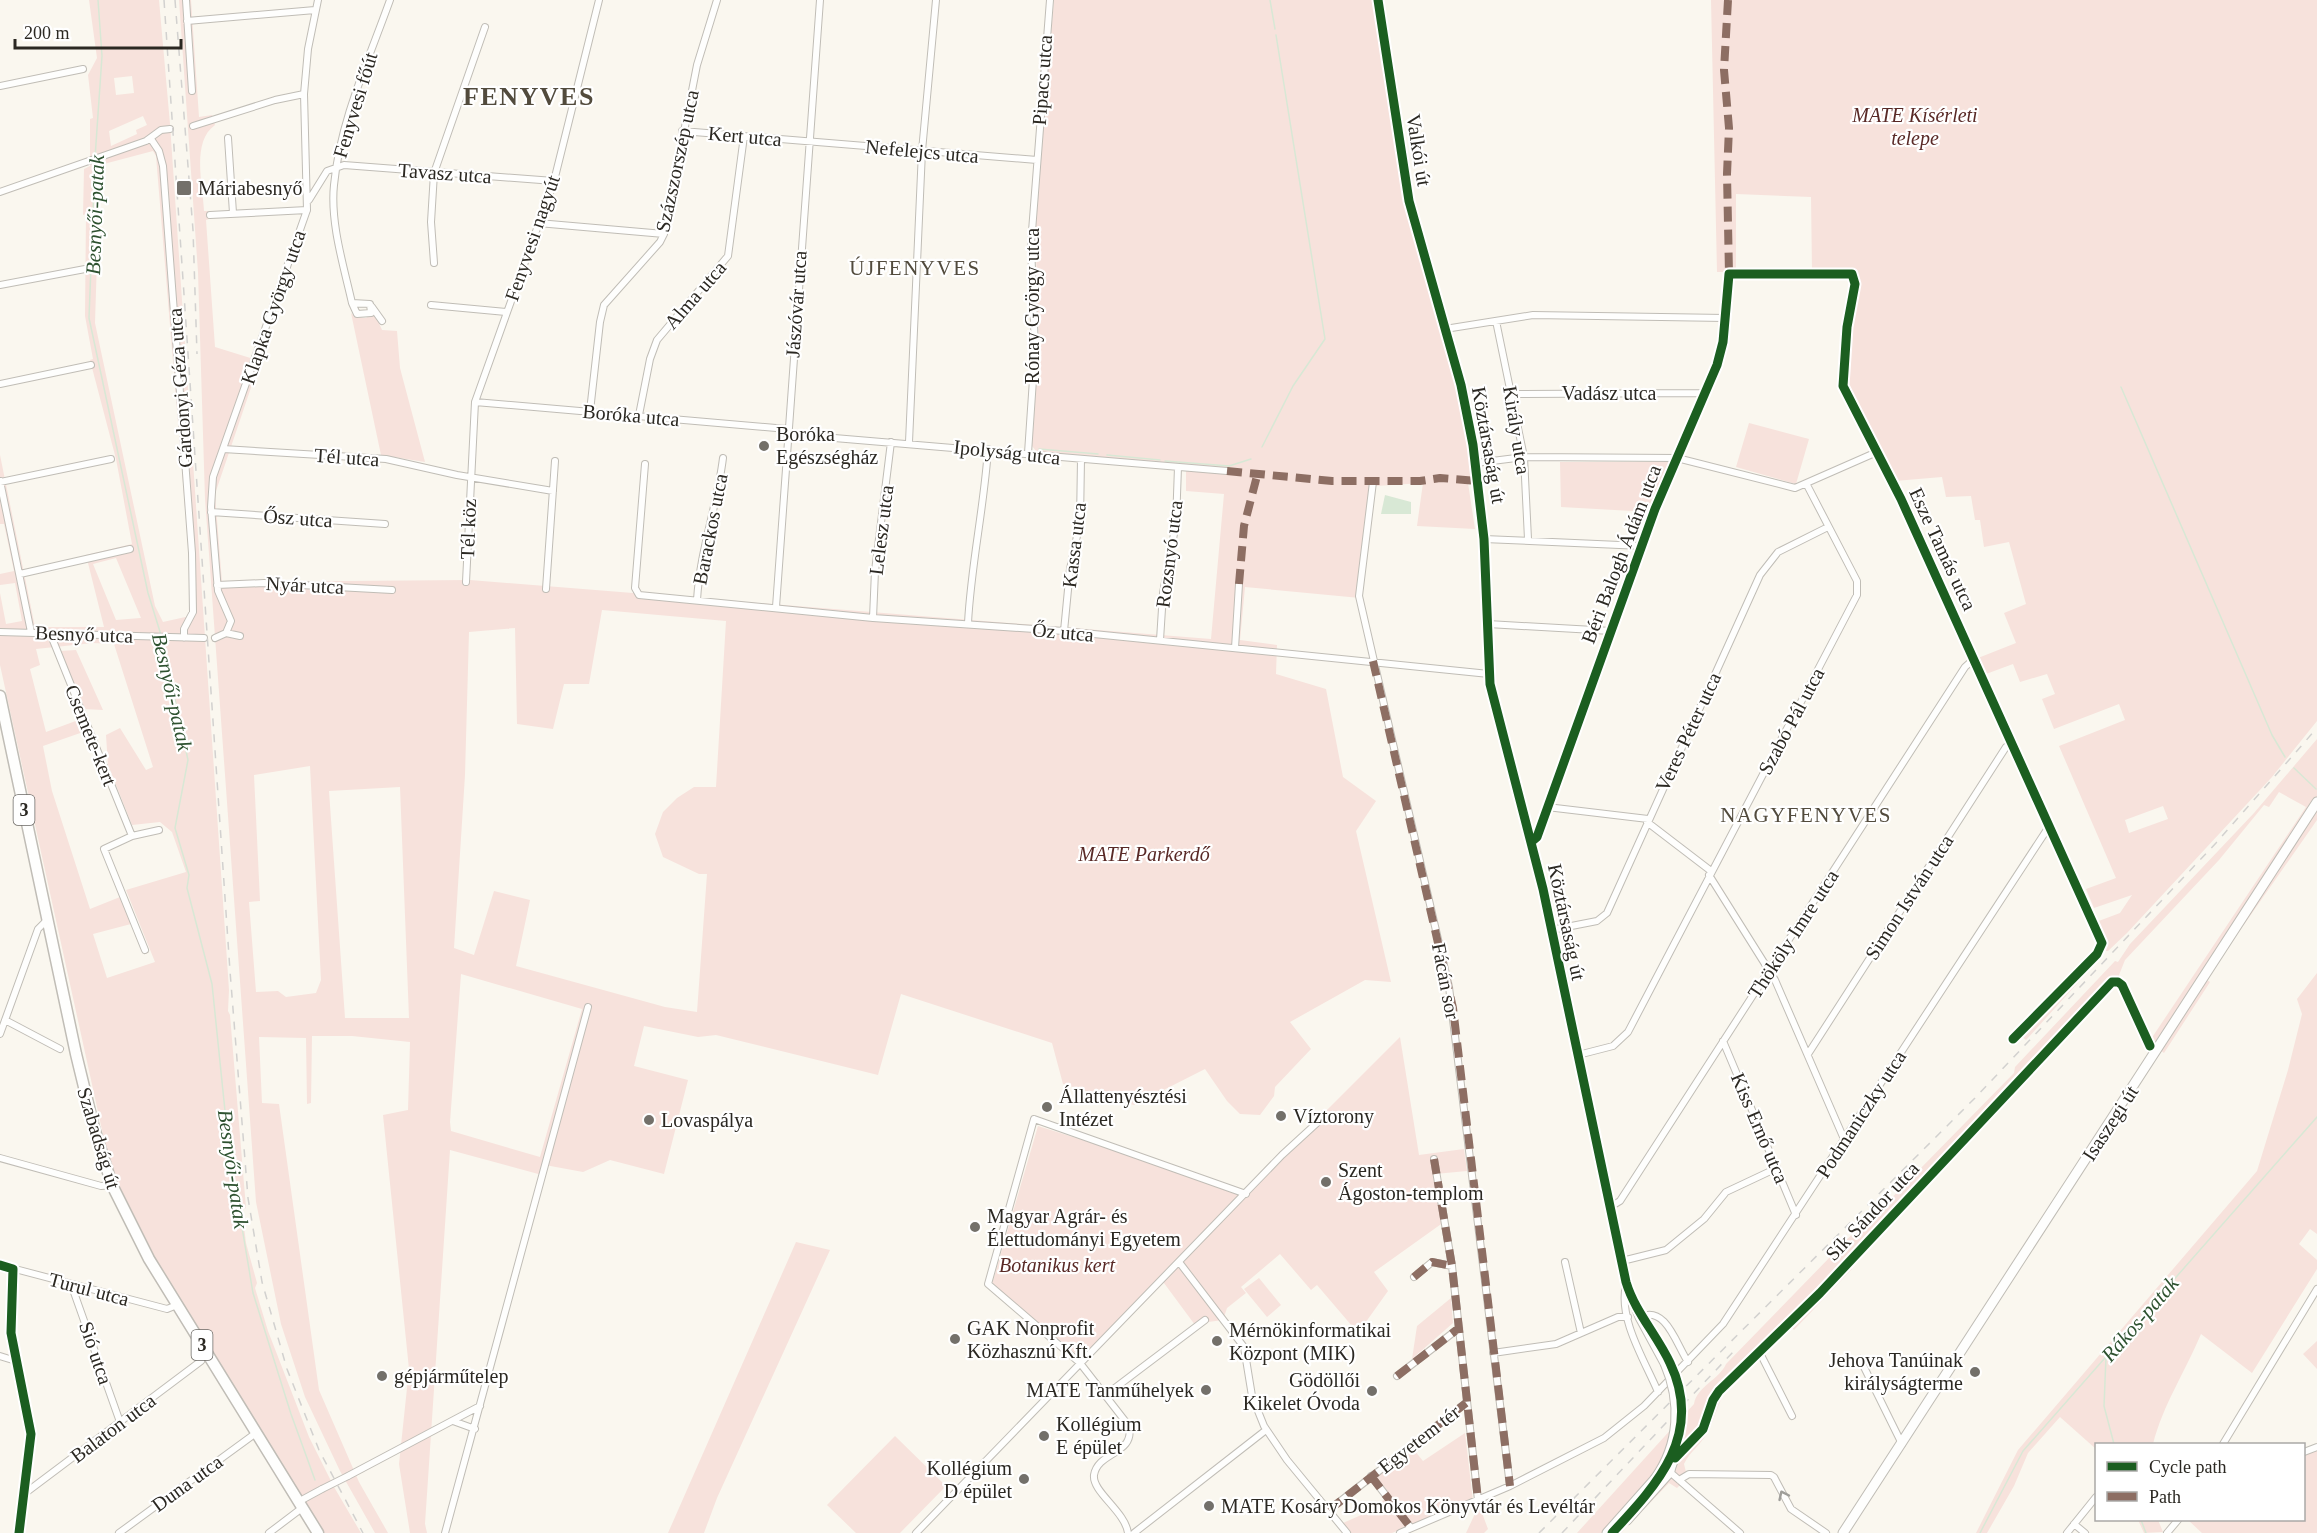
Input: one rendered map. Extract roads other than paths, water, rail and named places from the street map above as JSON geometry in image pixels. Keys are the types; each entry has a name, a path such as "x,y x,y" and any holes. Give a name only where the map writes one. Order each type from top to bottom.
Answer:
{"main road":[{"name":"Valkói út","path":"1378,0 1409,201 1437,304"},
{"name":"Köztársaság út","path":"1437,304 1466,406 1476,464 1484,539 1489,674 1551,930 1626,1282 1640,1317 1665,1363 1674,1391 1676,1425 1667,1457 1655,1479 1607,1533"},
{"name":"Szabadság út","path":"0,696 6,742 48,919 89,1109 112,1185 128,1221 177,1305 318,1533"},
{"name":"Isaszegi út","path":"1843,1533 1903,1444 2317,802"}],"street":[{"path":"186,0 192,92"},
{"name":"Klapka György utca","path":"226,633 231,621 217,585 211,512 213,477 308,206 304,94 318,0"},
{"name":"Fenyvesi főút","path":"308,206 322,177 337,166 345,127 390,0"},
{"name":"Fenyvesi nagyút","path":"470,476 476,402 554,181 599,0"},
{"name":"Százszorszép utca","path":"590,411 604,305 660,242 664,234 682,131 700,54 717,0"},
{"name":"Jászóvár utca","path":"776,608 807,141 820,0"},
{"path":"909,442 922,152 936,0"},
{"name":"Pipacs utca","path":"1037,160 1050,0"},
{"path":"187,21 315,10"},
{"path":"434,263 431,222 434,173 485,27"},
{"path":"0,86 84,69"},
{"path":"193,126 275,100 304,94"},
{"path":"0,192 151,139 160,130 170,129"},
{"name":"Kert utca","path":"682,131 807,141"},
{"name":"Alma utca","path":"639,415 650,359 657,340 728,256 744,136"},
{"path":"228,138 233,213"},
{"name":"Gárdonyi Géza utca","path":"151,139 159,152 163,166 192,553 193,612 184,629 184,638"},
{"name":"Nefelejcs utca","path":"807,141 1037,160"},
{"name":"Rónay György utca","path":"1028,453 1035,350 1031,243 1037,160"},
{"path":"337,166 333,187 336,216 352,303 354,311 359,315 370,314 372,307"},
{"name":"Tavasz utca","path":"337,166 554,181"},
{"path":"210,215 308,206"},
{"path":"538,223 664,234"},
{"path":"0,285 85,269"},
{"name":"Béri Balogh Ádám utca","path":"1531,842 1537,837 1642,546 1720,354 1729,274"},
{"name":"Esze Tamás utca","path":"1729,274 1853,275 1855,284 1847,327 1842,382 2013,741 2102,946 2097,954 2013,1039"},
{"path":"352,303 366,303 372,307 382,321"},
{"path":"431,305 506,312"},
{"path":"1445,329 1533,315 1725,318"},
{"name":"Király utca","path":"1496,321 1524,457 1528,539"},
{"path":"0,384 91,365"},
{"name":"Vadász utca","path":"1512,394 1705,393"},
{"name":"Boróka utca","path":"476,402 639,415 787,431"},
{"name":"Ipolyság utca","path":"787,431 1227,471"},
{"name":"Lelesz utca","path":"873,618 875,571 891,442"},
{"name":"Tél utca","path":"223,449 386,459 553,491"},
{"path":"968,623 972,565 984,502 988,449"},
{"path":"1476,464 1524,457 1677,458 1787,487 1807,485 1877,452"},
{"name":"Barackos utca","path":"697,600 700,563 720,489 723,458"},
{"path":"31,632 0,482 111,459"},
{"name":"Kassa utca","path":"1064,631 1070,569 1080,522 1081,459"},
{"path":"546,589 555,461"},
{"name":"Őz utca","path":"645,464 635,588 637,594 873,618 968,623 1160,640 1489,674"},
{"name":"Rozsnyó utca","path":"1160,640 1163,593 1176,523 1178,467"},
{"name":"Tél köz","path":"466,582 470,476"},
{"name":"Fácán sor","path":"1373,482 1359,596 1449,987 1510,1486"},
{"name":"Szabó Pál utca","path":"1578,1054 1613,1047 1628,1032 1857,596 1857,581 1807,485"},
{"name":"Ősz utca","path":"211,512 385,524"},
{"name":"Veres Péter utca","path":"1551,930 1592,922 1604,916 1765,567 1785,548 1828,527"},
{"path":"1484,539 1528,539 1642,546"},
{"path":"20,574 130,549"},
{"name":"Nyár utca","path":"217,585 264,583 392,590"},
{"path":"1235,648 1239,584"},
{"path":"1488,624 1611,631"},
{"name":"Besnyő utca","path":"2,632 204,638"},
{"name":"Csemete-kert","path":"50,633 132,836"},
{"path":"215,638 226,633 240,636"},
{"name":"Thököly Imre utca","path":"1610,1208 1620,1201 1965,667 1974,659"},
{"name":"Simon István utca","path":"1808,1054 2006,747 2013,741"},
{"path":"1547,807 1647,820 1710,873 1775,980 1844,1139"},
{"name":"Podmaniczky utca","path":"1400,1533 1510,1486 1598,1442 1628,1420 1688,1362 1736,1308 2050,825"},
{"path":"145,950 104,849 132,836 159,830"},
{"path":"0,1034 4,1016 40,924 48,919"},
{"name":"Sík Sándor utca","path":"1628,1521 1671,1473 1676,1456 1704,1429 1715,1396 1883,1227 2111,983 2117,981 2122,985 2143,1035 2155,1053"},
{"path":"445,1533 588,1007"},
{"path":"4,1016 60,1049"},
{"name":"Kiss Ernő utca","path":"1723,1041 1796,1215"},
{"path":"1142,1527 1126,1521 1097,1487 1094,1479 1097,1467 1128,1443 1131,1436 1129,1426 1107,1394 1080,1363 988,1284 1034,1119 1246,1194"},
{"path":"916,1533 1318,1122"},
{"path":"0,1158 101,1186 112,1185"},
{"name":"Egyetem tér","path":"1434,1159 1452,1266 1478,1500"},
{"path":"1622,1261 1666,1250 1704,1219 1726,1192 1777,1168"},
{"path":"1179,1262 1244,1347 1252,1396 1266,1430 1347,1533"},
{"path":"1414,1277 1432,1262 1452,1266"},
{"path":"1565,1262 1581,1333"},
{"name":"Turul utca","path":"0,1265 167,1309 177,1305"},
{"path":"13,1269 10,1324 31,1434 19,1533"},
{"name":"Köztársaság út","path":"1626,1282 1624,1295 1628,1317 1658,1392"},
{"name":"Sió utca","path":"71,1284 120,1422"},
{"path":"2224,1443 2317,1289"},
{"path":"1640,1317 1652,1313 1661,1317 1688,1362"},
{"path":"1493,1353 1550,1346 1618,1317 1628,1317"},
{"path":"1107,1394 1205,1320"},
{"path":"1397,1376 1458,1328"},
{"path":"1760,1353 1792,1416"},
{"path":"0,1356 16,1361"},
{"path":"1860,1359 1903,1444"},
{"name":"Balaton utca","path":"24,1494 201,1361"},
{"name":"Egyetem tér","path":"1329,1510 1467,1403"},
{"path":"269,1533 322,1489 480,1406"},
{"path":"453,1421 475,1429"},
{"path":"1134,1533 1266,1430"},
{"name":"Duna utca","path":"119,1533 256,1433"},
{"path":"1671,1473 1740,1533"},
{"path":"1679,1480 1689,1474 1771,1475 1791,1509 1826,1533"},
{"name":"Egyetem tér","path":"1371,1476 1411,1528"},
{"path":"2067,1533 2095,1499"},
{"path":"1126,1521 1128,1533"},
{"path":"2167,1533 2177,1521"},
{"path":"2074,1524 2085,1533"}],"waterway":[{"name":"Besnyői-patak","path":"95,158 102,56 98,0"},
{"path":"1270,0 1275,29"},
{"path":"1262,447 1293,386 1325,339 1276,35"},
{"name":"Besnyői-patak","path":"95,162 89,318 148,593 161,635"},
{"path":"2121,387 2272,735 2285,757"},
{"path":"1039,449 1098,454"},
{"path":"1107,455 1160,460"},
{"path":"1165,461 1229,466 1251,459"},
{"name":"Besnyői-patak","path":"162,639 188,760 175,828 189,875 187,888 212,984 229,1150 253,1293 291,1414 315,1480"},
{"path":"2294,768 2316,789"},
{"name":"Rákos-patak","path":"1980,1533 2023,1451 2317,1117"},
{"path":"2106,1357 2104,1406 2114,1443"},
{"path":"2141,1521 2146,1533"}],"railway":[{"path":"164,0 230,971 248,1198 262,1282 287,1369 319,1450 363,1533"},
{"path":"175,0 193,230 197,354"},
{"path":"1539,1533 1975,1098 2216,843 2317,728"},
{"path":"1562,1533 1734,1351"}],"place":[{"name":"Máriabesnyő","path":"184,188"},
{"name":"Boróka Egészségház","path":"764,446"},
{"name":"Állattenyésztési Intézet","path":"1047,1107"},
{"name":"Víztorony","path":"1281,1116"},
{"name":"Lovaspálya","path":"649,1120"},
{"name":"Szent Ágoston-templom","path":"1326,1182"},
{"name":"Magyar Agrár- és Élettudományi Egyetem","path":"975,1227"},
{"name":"GAK Nonprofit Közhasznú Kft.","path":"955,1339"},
{"name":"Mérnökinformatikai Központ (MIK)","path":"1217,1341"},
{"name":"Jehova Tanúinak királyságterme","path":"1975,1372"},
{"name":"gépjárműtelep","path":"382,1376"},
{"name":"MATE Tanműhelyek","path":"1206,1390"},
{"name":"Gödöllői Kikelet Óvoda","path":"1372,1391"},
{"name":"Kollégium E épület","path":"1044,1436"},
{"name":"Kollégium D épület","path":"1024,1479"},
{"name":"MATE Kosáry Domokos Könyvtár és Levéltár","path":"1209,1506"}],"district":[{"name":"FENYVES","path":"529,96"},
{"name":"ÚJFENYVES","path":"915,268"},
{"name":"NAGYFENYVES","path":"1806,815"}],"park label":[{"name":"MATE Kísérleti telepe","path":"1915,126"},
{"name":"MATE Parkerdő","path":"1144,854"},
{"name":"Botanikus kert","path":"1057,1265"}]}
